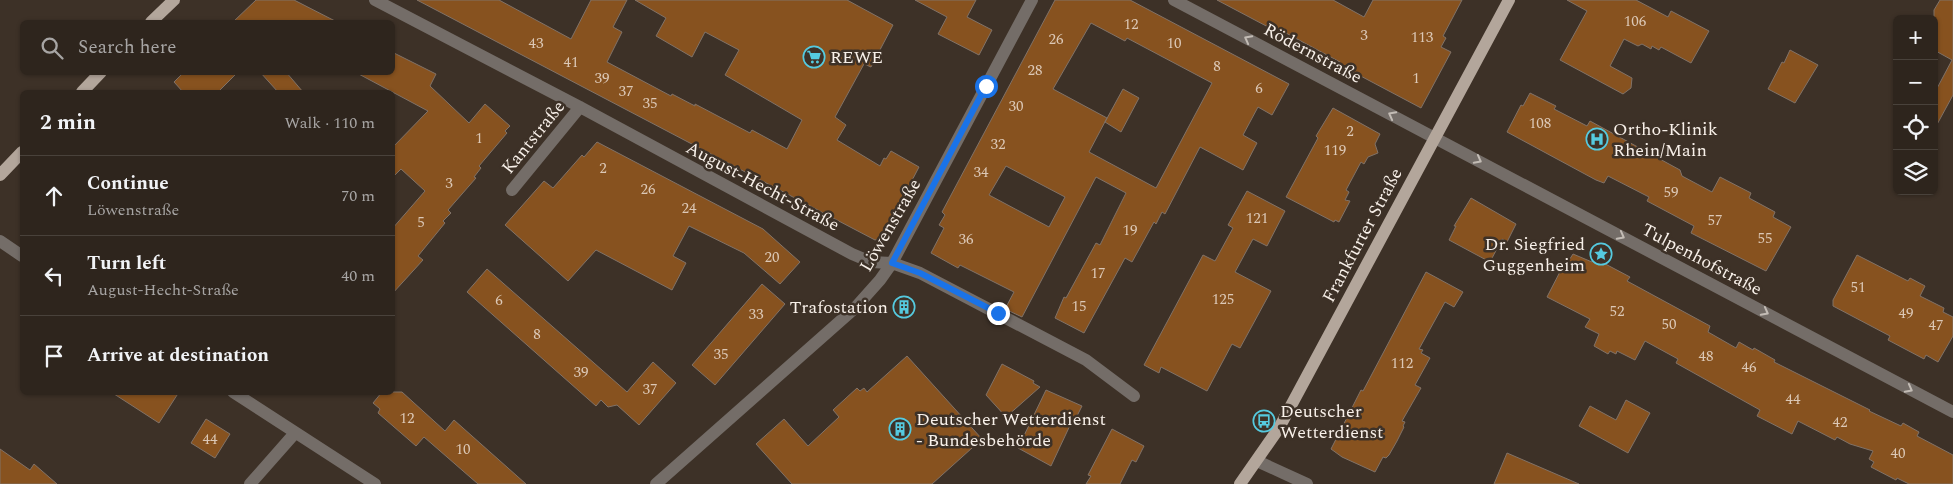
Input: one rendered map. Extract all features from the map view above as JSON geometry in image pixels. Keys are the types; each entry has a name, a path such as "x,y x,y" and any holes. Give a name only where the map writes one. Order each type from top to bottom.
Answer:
{"main road":[{"path":"153,20 174,0"},
{"name":"Frankfurter Straße","path":"1240,484 1279,428 1509,0"},
{"path":"84,90 98,75"},
{"path":"0,175 20,154"}],"street":[{"name":"August-Hecht-Straße","path":"375,0 580,107 852,254 871,262 892,263 920,273 1086,360 1134,396"},
{"name":"Löwenstraße","path":"656,484 855,308 880,280 892,263 1032,0"},
{"name":"Rödernstraße","path":"1174,0 1434,138"},
{"name":"Kantstraße","path":"512,190 580,107"},
{"name":"Tulpenhofstraße","path":"1434,138 1953,412"},
{"path":"0,241 20,255"},
{"path":"238,395 375,484"},
{"path":"250,484 295,433"},
{"path":"1257,461 1307,484"}],"building":[{"path":"256,0 294,0 333,20 235,20"},
{"path":"417,0 499,0 571,39 591,0 627,0 613,27 622,32 607,62 671,96 672,94 695,106 695,104 750,133 752,130 787,149 802,120 725,75 739,50 705,32 692,57 656,36 666,18 635,0 847,0 893,25 871,67 864,64 835,117 846,125 837,140 880,166 884,158 886,159 891,151 919,167 882,238 875,240"},
{"path":"915,0 976,0 967,17 992,30 979,55 938,34 947,17"},
{"path":"1055,0 1130,0 1289,84 1272,115 1258,107 1243,135 1257,143 1243,170 1200,147 1165,214 1162,212 1156,224 1154,222 1132,262 1125,258 1084,333 1055,318 1064,297 1066,298 1096,243 1100,245 1126,193 1096,177 1022,317 1005,309 1014,292 960,265 958,268 931,253 944,228 939,225 945,215 942,212","holes":["1091,23 1125,41 1127,38 1212,83 1156,188 1089,152 1107,118 1053,89","1006,166 1065,197 1049,227 989,195"]},
{"path":"1217,0 1333,0 1364,17 1373,0 1462,0 1443,36 1446,38 1441,47 1451,52 1421,108 1338,64 1340,62 1271,25 1270,28"},
{"path":"1567,0 1636,0 1668,17 1671,11 1709,31 1691,63 1661,47 1659,50 1652,46 1651,49 1642,44 1638,46 1624,39 1610,66 1632,78 1631,88 1623,94 1560,60 1587,11"},
{"path":"1940,0 1953,0 1953,95 1938,123 1938,86 1952,60 1938,52 1938,15 1934,15 1934,10"},
{"path":"1790,50 1818,65 1795,103 1768,89"},
{"path":"395,54 436,74 430,86 469,123 485,104 510,126 505,131 507,133 479,166 481,168 474,177 476,178 448,210 451,213 443,221 445,223 418,256 423,260 395,291 395,226 425,191 401,169 395,175 395,145 428,111 395,93 395,90 389,90 361,75 395,75"},
{"path":"181,75 235,75 220,90 181,90 174,82"},
{"path":"263,75 289,75 301,90 276,90"},
{"path":"1123,89 1139,98 1121,132 1105,122"},
{"path":"1530,93 1556,106 1554,109 1587,126 1590,121 1680,170 1682,176 1712,192 1720,177 1751,193 1749,198 1775,212 1773,217 1791,227 1766,271 1691,233 1694,226 1647,201 1649,197 1608,176 1604,183 1596,180 1507,132 1521,105 1523,106"},
{"path":"1333,108 1380,134 1375,144 1378,153 1368,157 1364,164 1361,162 1346,190 1349,192 1345,200 1350,201 1339,222 1335,220 1334,222 1286,197 1318,138 1316,136"},
{"path":"597,142 763,229 800,262 780,284 744,253 689,226 673,256 686,263 672,290 596,250 568,281 505,225 544,181 553,188 582,155 584,157"},
{"path":"1247,191 1285,211 1267,246 1253,239 1235,272 1271,291 1240,348 1232,344 1207,391 1161,367 1159,373 1144,365 1203,255 1215,261 1233,228 1228,225"},
{"path":"1471,198 1516,224 1507,242 1502,239 1490,262 1449,240 1456,226 1454,226"},
{"path":"1573,254 1592,262 1594,258 1630,277 1627,281 1710,326 1708,332 1736,348 1739,342 1753,350 1754,348 1775,360 1774,362 1869,411 1901,426 1903,423 1919,432 1917,436 1953,455 1953,484 1909,484 1897,478 1896,480 1871,467 1874,462 1869,459 1873,451 1850,444 1837,437 1835,440 1798,421 1792,434 1757,416 1760,410 1676,363 1678,359 1645,341 1635,360 1617,351 1616,354 1610,351 1608,354 1594,346 1599,334 1585,327 1590,319 1547,297 1564,264 1566,265"},
{"path":"1857,255 1908,281 1910,278 1925,286 1920,296 1944,308 1943,312 1953,317 1953,336 1938,362 1926,355 1924,359 1888,340 1890,336 1833,306 1833,300"},
{"path":"487,269 627,392 653,362 676,383 639,425 617,405 608,407 601,400 596,406 467,292"},
{"path":"1426,272 1463,292 1454,307 1445,302 1419,349 1423,350 1421,353 1430,358 1415,385 1421,388 1402,421 1405,422 1404,427 1397,441 1389,455 1386,458 1383,457 1375,472 1342,457 1331,449"},
{"path":"762,284 785,304 715,385 692,365"},
{"name":"Deutscher Wetterdienst - Bundesbehörde","path":"907,356 982,439 932,484 792,484 756,444 784,419 808,446 839,417 833,410 857,388 860,391 864,388 867,392"},
{"path":"1002,364 1034,381 1033,383 1040,387 1006,417 986,395"},
{"path":"1046,390 1082,406 1075,420 1073,419 1051,466 1018,448"},
{"path":"395,392 402,392 445,431 454,420 526,484 478,484 424,437 416,446 378,413 380,409 373,403 380,395 395,395"},
{"path":"116,395 177,395 159,423"},
{"path":"1626,400 1650,413 1628,453 1579,426 1590,406 1616,420"},
{"path":"206,419 230,434 215,458 191,443"},
{"path":"1112,429 1144,446 1136,462 1132,460 1120,484 1086,484 1091,476 1088,475"},
{"path":"0,449 30,470 34,464 57,484 0,484"},
{"path":"1507,453 1579,484 1494,484"}],"place":[{"name":"REWE","path":"814,57"},
{"name":"Ortho-Klinik Rhein/Main","path":"1597,139"},
{"name":"Dr. Siegfried Guggenheim","path":"1601,254"},
{"name":"Trafostation","path":"904,307"},
{"name":"Deutscher Wetterdienst","path":"1264,421"},
{"name":"Deutscher Wetterdienst - Bundesbehörde","path":"900,429"}],"route":[{"path":"986,86 892,263 920,273 998,313"}]}
